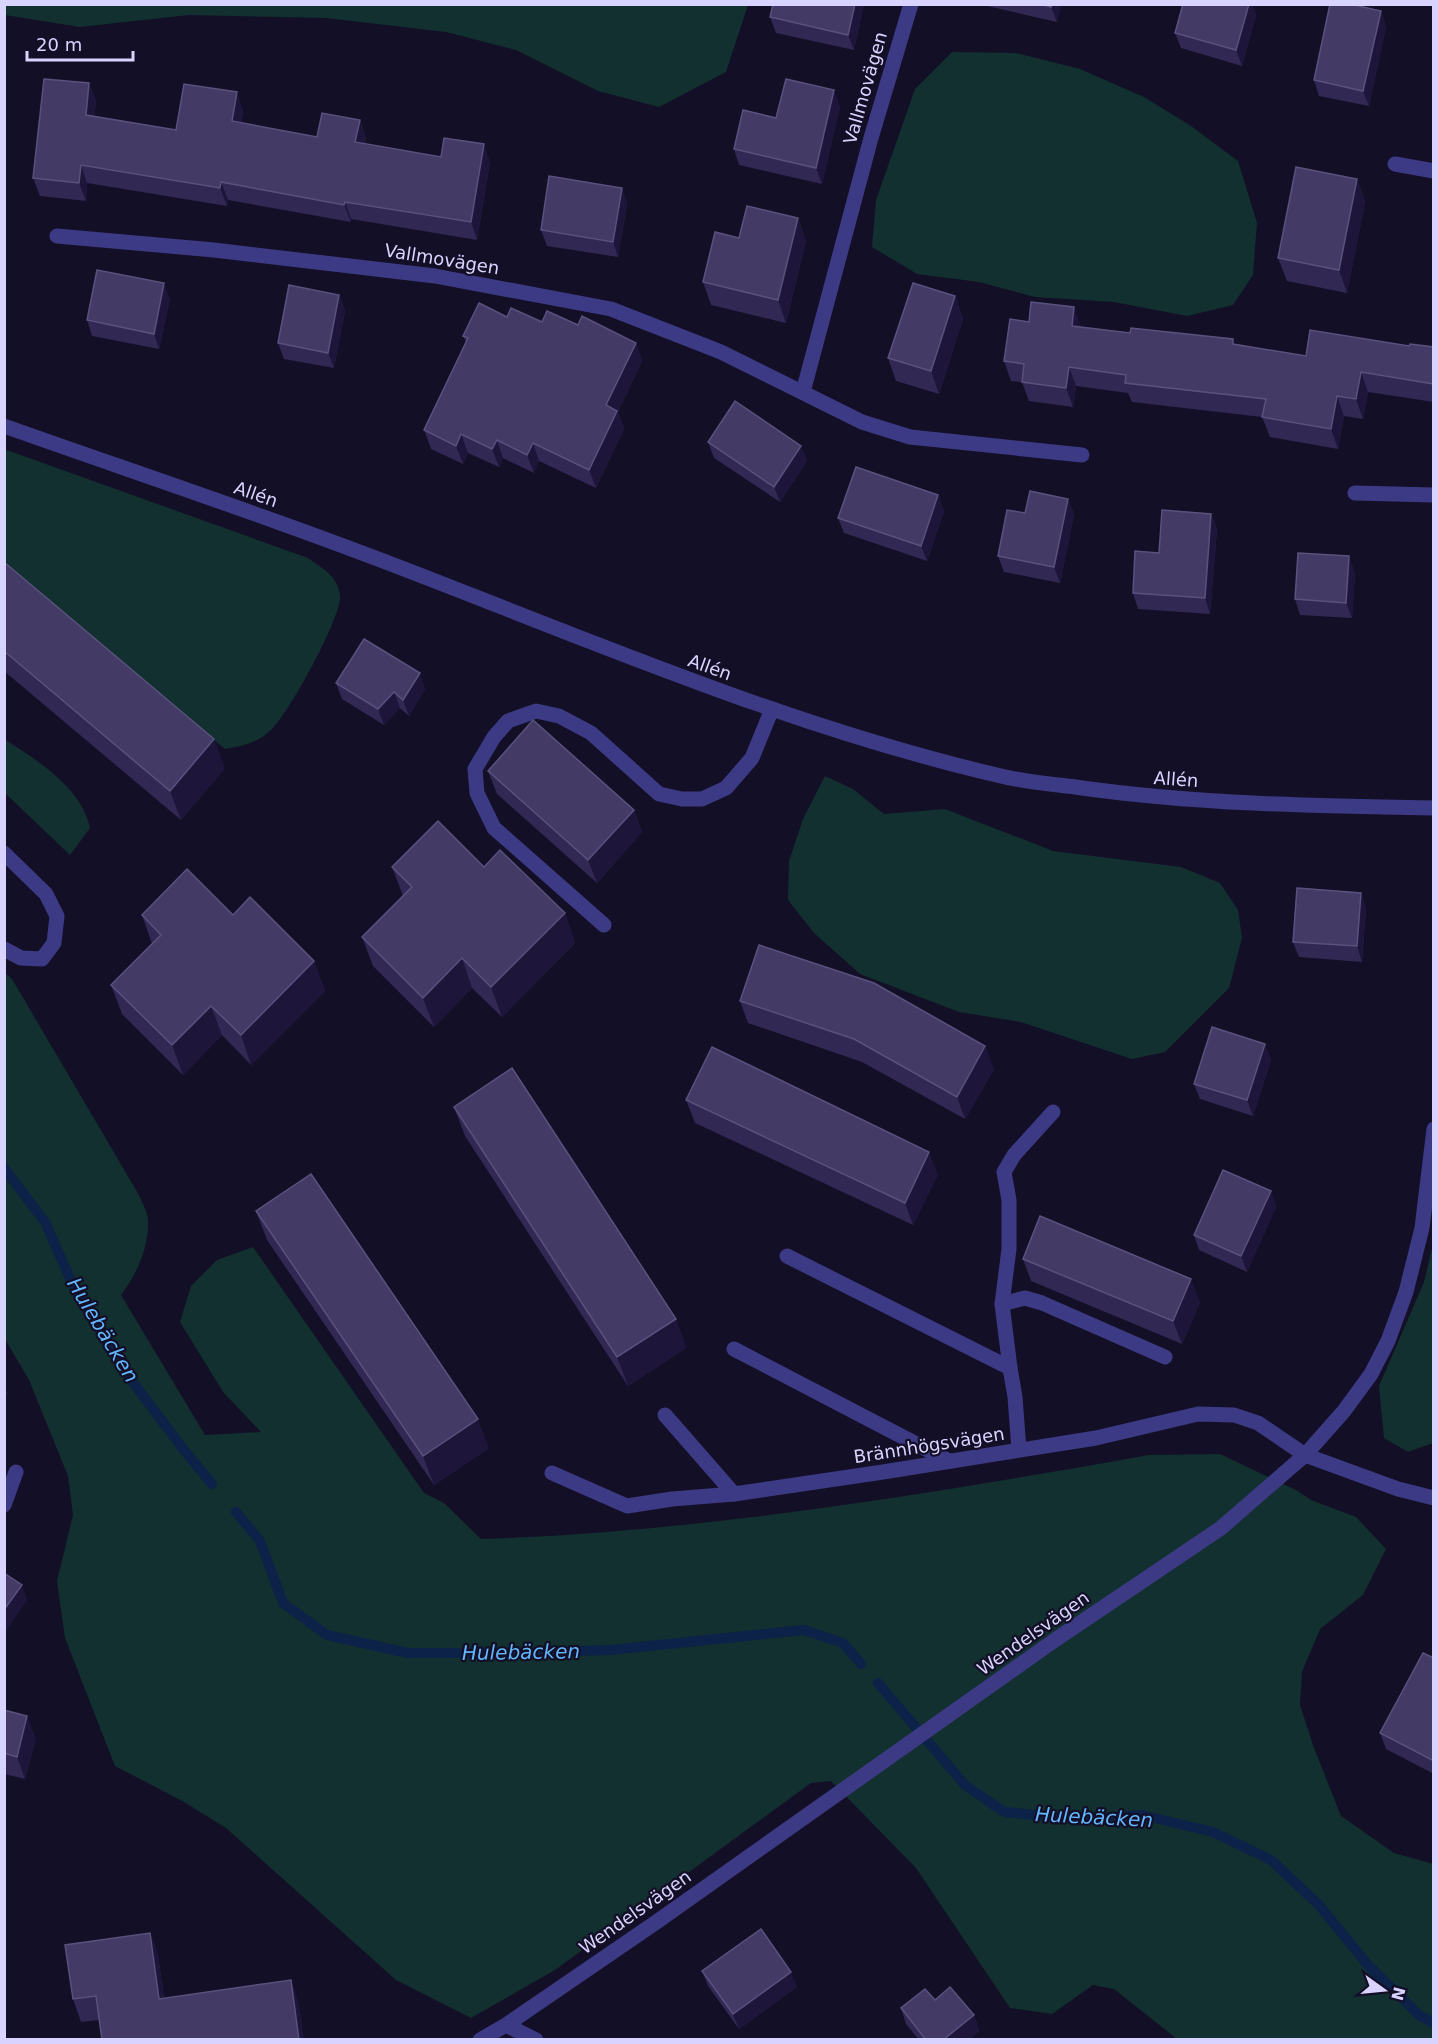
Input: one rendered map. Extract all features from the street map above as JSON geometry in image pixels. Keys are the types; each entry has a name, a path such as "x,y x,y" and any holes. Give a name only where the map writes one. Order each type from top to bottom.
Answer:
{"street":[{"name":"Vallmovägen","path":"803,392 871,138 911,4"},
{"path":"1395,164 1434,171"},
{"name":"Vallmovägen","path":"57,236 214,250 435,276 611,309 721,352 862,422 910,436 1082,455"},
{"name":"Allén","path":"4,426 280,523 690,681 883,745 1015,779 1126,795 1208,801 1434,807"},
{"path":"1355,493 1434,495"},
{"path":"604,925 494,828 477,793 475,769 494,737 508,721 536,711 559,716 591,733 659,794 682,799 702,799 726,788 752,758 772,709"},
{"path":"4,854 46,894 57,916 54,943 42,959 21,958 4,949"},
{"path":"1020,1450 1002,1304 1009,1249 1009,1200 1004,1172 1014,1155 1053,1112"},
{"name":"Wendelsvägen","path":"480,2040 506,2025 655,1923 988,1687 1221,1528 1305,1455 1344,1411 1371,1374 1388,1341 1406,1292 1422,1228 1434,1129"},
{"path":"786,1256 1010,1368"},
{"path":"1002,1304 1025,1298 1042,1303 1165,1357"},
{"path":"735,1349 949,1461"},
{"name":"Brännhögsvägen","path":"552,1473 627,1506 672,1499 734,1494 1096,1438 1198,1414 1234,1414 1258,1423 1305,1455 1398,1489 1434,1498"},
{"path":"665,1415 734,1494"},
{"path":"4,1505 16,1472"},
{"path":"506,2025 536,2040"}],"green space":[{"path":"4,5 748,5 726,72 659,107 598,91 516,50 446,32 326,18 189,15 80,27 5,15"},
{"path":"952,52 1016,53 1080,69 1144,97 1191,126 1238,161 1257,223 1253,275 1233,305 1187,316 1114,302 1035,297 979,282 917,274 872,247 876,200 915,89"},
{"path":"4,449 308,558 333,577 340,595 333,622 301,686 271,730 255,741 225,749 13,576 5,577"},
{"path":"4,739 44,766 78,800 90,828 70,855 5,793"},
{"path":"825,776 853,789 884,814 945,809 1053,851 1181,867 1220,883 1238,910 1242,938 1229,988 1165,1052 1132,1059 1021,1022 959,1012 860,974 814,933 788,900 789,861 803,819"},
{"path":"5,973 12,979 143,1204 148,1221 144,1250 137,1269 121,1295 205,1435 261,1432 223,1392 180,1322 191,1286 217,1260 253,1247 424,1493 444,1503 481,1539 565,1535 732,1520 900,1497 1149,1455 1220,1454 1296,1490 1311,1500 1356,1517 1386,1549 1363,1595 1320,1629 1302,1672 1300,1705 1341,1816 1394,1853 1433,1864 1433,2039 1177,2039 1114,1989 1093,1985 1052,2014 1010,2008 916,1868 831,1781 811,1783 555,1970 471,2018 396,1980 226,1828 184,1802 115,1766 65,1638 57,1581 73,1515 68,1476 29,1380 5,1339"},
{"path":"1433,1244 1433,1443 1408,1452 1384,1438 1379,1386 1424,1282"}],"building":[{"path":"773,4 855,4 848,35 770,17"},
{"path":"1183,4 1249,4 1236,50 1175,33"},
{"path":"1330,4 1350,4 1381,11 1363,91 1314,80"},
{"path":"44,79 89,83 86,115 176,130 184,84 237,92 232,121 317,137 322,113 360,120 355,142 441,157 444,138 484,144 471,222 345,202 344,205 221,182 220,188 81,165 79,183 33,178"},
{"path":"786,79 834,90 816,168 734,149 743,110 776,118"},
{"path":"1296,167 1357,179 1339,270 1278,258"},
{"path":"549,176 622,188 613,242 541,230"},
{"path":"747,206 798,218 778,300 703,282 715,232 739,238"},
{"path":"97,270 164,283 154,334 87,320"},
{"path":"913,283 955,296 931,371 888,358"},
{"path":"289,285 339,295 328,353 278,343"},
{"path":"1031,302 1074,307 1072,326 1130,333 1131,328 1233,339 1233,344 1306,356 1310,330 1409,346 1410,344 1434,347 1434,384 1361,372 1356,399 1337,396 1331,429 1262,417 1266,399 1125,383 1126,375 1069,367 1066,388 1022,382 1024,364 1004,361 1010,319 1029,322"},
{"path":"479,303 507,317 511,308 542,322 547,311 578,325 582,316 636,343 606,405 617,411 589,470 533,443 527,455 497,440 492,449 461,434 456,446 424,430 468,338 463,336"},
{"path":"735,401 801,446 774,487 708,442"},
{"path":"856,467 938,495 921,546 838,518"},
{"path":"1030,491 1068,499 1054,567 998,556 1007,510 1025,513"},
{"path":"1162,510 1211,514 1205,598 1133,593 1135,551 1159,553"},
{"path":"1298,553 1349,556 1346,603 1295,599"},
{"path":"4,562 214,739 170,791 4,651"},
{"path":"364,639 420,673 403,700 394,692 378,709 336,683"},
{"path":"533,720 634,810 588,860 488,771"},
{"path":"438,821 484,867 500,850 565,913 491,987 462,958 423,998 362,937 412,887 392,867"},
{"path":"187,869 233,915 250,897 314,961 241,1035 211,1006 172,1045 111,985 161,935 142,915"},
{"path":"1297,888 1361,893 1357,946 1293,942"},
{"path":"759,945 874,983 985,1046 957,1097 854,1039 740,1001"},
{"path":"1212,1027 1265,1044 1247,1100 1194,1084"},
{"path":"712,1047 929,1152 905,1203 686,1100"},
{"path":"512,1068 676,1319 617,1357 454,1107"},
{"path":"1223,1170 1271,1191 1241,1256 1194,1235"},
{"path":"311,1174 478,1419 423,1456 256,1211"},
{"path":"1040,1216 1191,1279 1173,1321 1023,1259"},
{"path":"4,1573 22,1585 4,1610"},
{"path":"1423,1653 1434,1658 1434,1761 1380,1733"},
{"path":"4,1710 27,1716 17,1757 4,1753"},
{"path":"761,1929 791,1972 733,2014 702,1971"},
{"path":"150,1933 159,1999 291,1980 299,2040 102,2040 96,1996 73,1999 65,1945"},
{"path":"950,1987 974,2015 943,2040 926,2040 901,2008 925,1989 935,2000"}],"waterway":[{"name":"Hulebäcken","path":"4,1168 45,1222 76,1292 132,1381 212,1484"},
{"name":"Hulebäcken","path":"236,1512 260,1541 283,1603 327,1635 408,1653 513,1653 610,1650 804,1630 843,1643 861,1664"},
{"name":"Hulebäcken","path":"878,1683 965,1785 1004,1812 1078,1819 1142,1815 1213,1832 1271,1860 1319,1905 1367,1964 1420,2016 1434,2023"}]}
